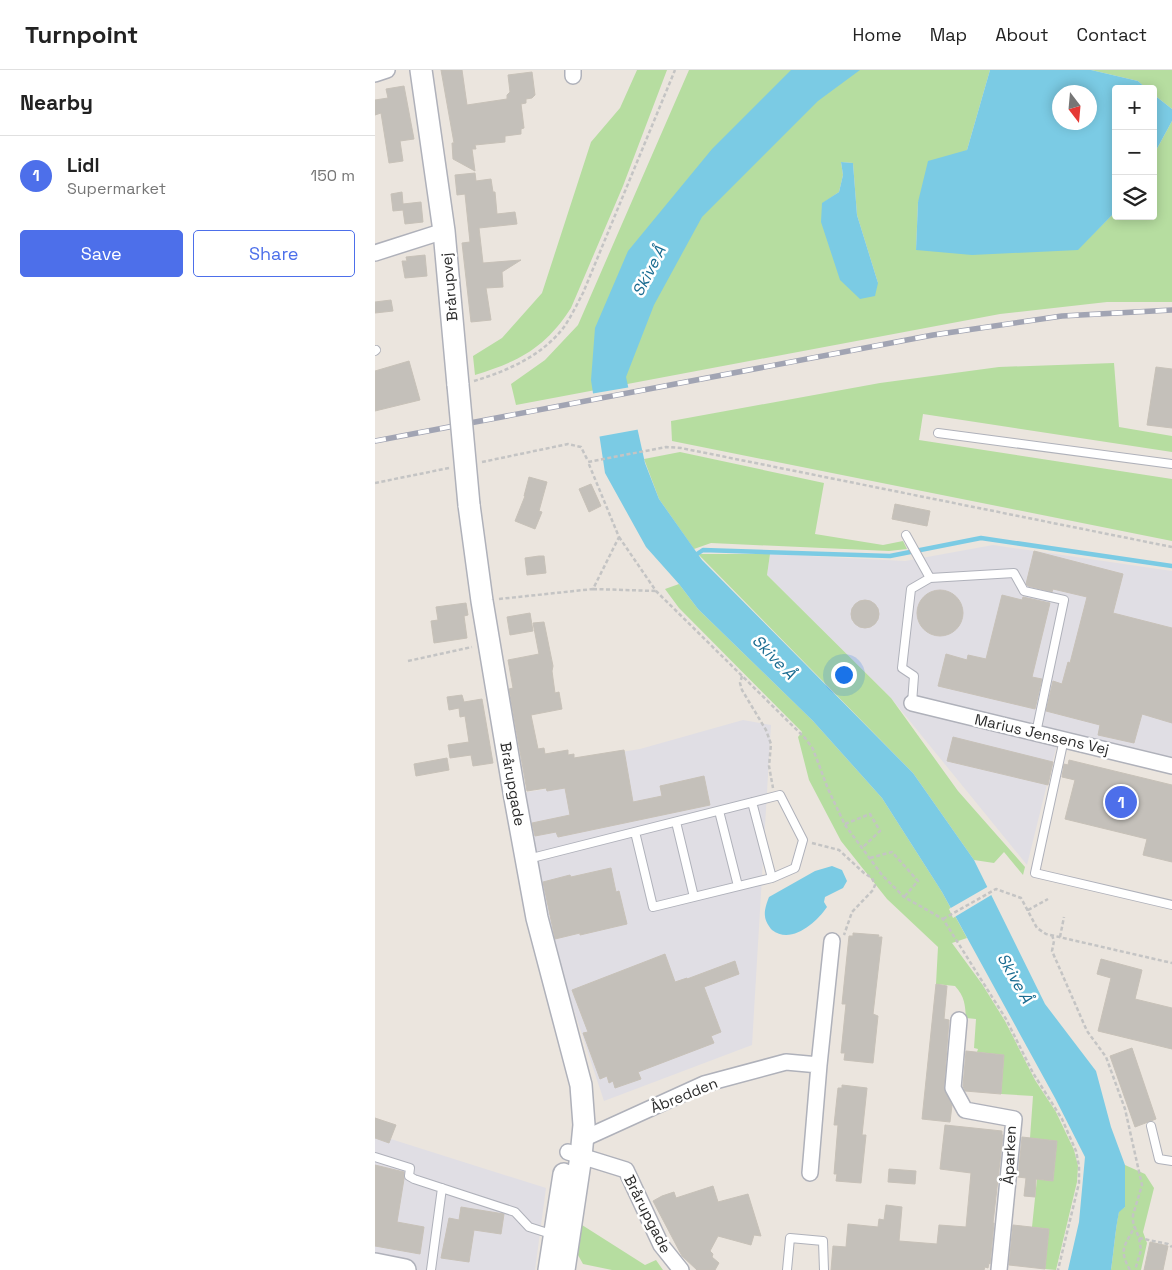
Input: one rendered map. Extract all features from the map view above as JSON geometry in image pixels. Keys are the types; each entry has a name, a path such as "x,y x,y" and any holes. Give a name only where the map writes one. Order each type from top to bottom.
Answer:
{"street":[{"path":"375,74 387,70"},
{"name":"Brårupvej","path":"421,70 444,231 469,505"},
{"path":"375,254 444,231"},
{"name":"Brårupgade","path":"469,505 489,644 537,918 576,1060 581,1085 583,1126 554,1235 549,1270"},
{"name":"Marius Jensens Vej","path":"913,703 1172,766"},
{"path":"810,1173 831,941"},
{"name":"Åparken","path":"959,1020 953,1088 965,1110 1014,1119 999,1270"},
{"name":"Åbredden","path":"577,1149 704,1084 786,1062 819,1066"},
{"name":"Brårupgade","path":"564,1270 577,1149"},
{"name":"Brårupgade","path":"577,1149 626,1170 661,1245 681,1270"},
{"path":"375,1264 405,1270"}],"lane":[{"path":"938,433 1172,464"},
{"path":"906,535 930,578"},
{"path":"913,703 914,676 902,668 911,589 930,578 1014,573 1024,590 1064,600 1036,733"},
{"path":"1064,739 1035,873 1172,905"},
{"path":"527,860 635,832 719,811 780,795 803,840 795,868 772,878 653,907 635,832"},
{"path":"752,802 772,878"},
{"path":"719,811 737,886"},
{"path":"675,822 694,897"},
{"path":"1151,1126 1159,1159 1172,1162"},
{"path":"375,1157 410,1168 409,1176 515,1212 529,1227 554,1235"},
{"path":"431,1270 443,1188"},
{"path":"787,1270 790,1238 823,1241 824,1270"}],"path":[{"path":"458,385 503,372 541,349 563,328 583,293 675,70"},
{"path":"481,462 568,444 581,447 619,536 656,591 805,738 813,749 828,788 845,824 882,875 904,897 943,919 1005,1018 1033,1072 1062,1119 1076,1151 1079,1166 1079,1183 1058,1270"},
{"path":"588,462 666,447 691,450 1172,546"},
{"path":"375,483 452,468"},
{"path":"593,588 619,536"},
{"path":"482,601 593,588 656,591"},
{"path":"408,661 489,644"},
{"path":"742,676 740,684 742,690 766,730 771,744 769,766 775,796"},
{"path":"845,824 870,814 880,831 862,848"},
{"path":"803,840 839,850 872,878 875,885 873,890 852,912 844,935 831,941"},
{"path":"870,858 892,852 918,881 904,897"},
{"path":"943,919 996,889 1021,898 1037,928 1046,934 1172,963"},
{"path":"1028,910 1048,899"},
{"path":"1060,937 1064,917"},
{"path":"1052,935 1054,941 1053,951 1087,1031 1106,1057 1125,1109 1142,1185 1133,1215 1141,1250 1135,1270"},
{"path":"1130,1270 1124,1260 1123,1251 1135,1226"},
{"path":"1139,1238 1168,1244 1172,1247"}],"shaded area":[{"path":"993,545 1172,571 1172,773 1057,744 1027,865 891,698 767,575 770,554 905,561"},
{"path":"743,720 771,725 752,1045 604,1101 544,920 522,793 546,789 542,765 640,749"},
{"path":"375,1134 546,1188 535,1270 375,1270"}],"green space":[{"path":"637,70 667,70 623,186 571,308 551,333 530,351 505,364 475,375 473,356 502,338 542,293 591,142 620,108"},
{"path":"689,70 990,70 967,150 918,202 916,250 1077,250 1112,215 1112,220 1157,220 1157,149 1172,121 1172,302 1107,302 1000,314 516,405 511,384 545,360 578,325","holes":["841,162 853,163 857,215 878,283 823,203 839,192 843,175"]},
{"path":"1091,70 1172,70 1172,109 1157,97 1157,85 1142,85 1138,81"},
{"path":"1114,363 1119,427 1172,436 1172,452 923,414 919,440 1172,479 1172,541 672,441 671,421 880,383 999,367"},
{"path":"680,452 824,483 815,534 883,545 903,541 907,549 889,551 711,543 694,549 659,499 644,459"},
{"path":"698,554 770,554 767,575 891,698 958,791 1025,867 1023,875 1004,852 994,863 974,860 913,773"},
{"path":"679,584 698,609 813,721 882,798 942,892 967,938 952,943 982,984 1005,1021 1035,1080 1056,1112 1074,1150 1078,1166 1077,1182 1056,1270 1045,1269 1049,1229 1032,1227 1037,1179 1053,1181 1057,1141 1030,1138 1033,1096 1001,1094 1004,1055 977,1052 978,1049 974,1048 976,1019 966,1018 963,998 955,986 936,984 938,947 887,899 841,841 809,780 798,737 802,732 679,608 665,589"},
{"path":"1125,1165 1145,1174 1154,1188 1143,1232 1147,1243 1141,1270 1111,1270 1119,1211 1125,1207"},
{"path":"582,1225 645,1265 656,1260 663,1270 612,1270 583,1264 578,1255"}],"water":[{"name":"Skive Å","path":"791,70 860,70 818,101 702,217 654,305 626,377 645,463 659,499 702,560 913,773 974,860 1045,1004 1096,1071 1111,1127 1125,1165 1125,1207 1119,1212 1111,1270 1068,1270 1079,1222 1085,1157 1055,1098 942,892 882,798 813,721 698,609 679,584 646,547 605,473 591,380 595,328 628,251 712,149"},
{"path":"990,70 1091,70 1138,81 1142,85 1112,85 1112,215 1078,250 972,255 916,250 918,202 928,161 967,150"},
{"path":"1157,97 1172,109 1172,121 1157,149"},
{"path":"841,162 853,163 857,215 878,283 875,296 860,299 840,280 821,222 822,203 839,192 843,175"},
{"path":"832,866 842,870 847,881 843,888 825,897 824,902 827,907 822,913 810,925 795,934 779,934 772,930 765,918 769,897 815,871"}],"pier":[{"path":"631,387 641,429 597,437 590,394"},
{"path":"989,886 993,894 953,918 949,909"}],"building":[{"path":"441,70 462,70 467,105 507,99 507,95 510,92 508,75 532,72 535,95 532,98 526,99 526,103 521,104 524,128 521,129 521,134 505,136 505,142 475,145 476,149 472,149 475,171 453,159 452,143 454,143"},
{"path":"404,86 414,139 400,141 403,161 389,163 381,113 375,115 375,100 388,98 386,89"},
{"path":"475,173 476,181 491,179 493,192 495,192 497,214 515,212 517,224 479,228 483,263 521,260 502,272 503,287 486,288 491,320 471,322 462,243 470,242 465,194 457,195 455,175"},
{"path":"402,192 403,204 421,202 423,222 405,224 403,210 393,211 391,194"},
{"path":"425,255 427,276 405,278 402,261 407,261 406,257"},
{"path":"391,300 393,311 375,313 375,302"},
{"path":"409,361 420,400 375,411 375,371"},
{"path":"1156,367 1172,369 1172,428 1147,425"},
{"path":"529,477 547,482 539,511 542,512 535,529 515,521 525,496"},
{"path":"591,484 601,506 589,512 579,489"},
{"path":"895,504 930,511 927,526 892,519"},
{"path":"1034,551 1123,574 1113,613 1172,628 1172,723 1142,714 1134,743 1098,735 1100,725 1046,711 1053,681 1062,684 1068,662 1070,663 1087,597 1053,589 1052,592 1028,586 1026,584"},
{"path":"544,556 546,573 527,575 525,558"},
{"path":"935,590 945,590 959,600 963,613 959,626 953,632 945,636 935,636 921,626 917,618 917,608 927,594"},
{"path":"1002,595 1022,600 1023,597 1050,603 1032,677 1042,679 1035,709 938,686 946,654 967,660 968,655 986,659"},
{"path":"865,600 875,604 879,614 875,624 865,628 855,624 851,614 855,604"},
{"path":"466,603 468,615 464,616 467,638 434,643 431,621 438,620 436,607"},
{"path":"530,613 533,631 510,635 507,617"},
{"path":"544,622 553,666 555,693 559,692 562,709 531,715 538,749 544,748 545,754 568,750 568,755 574,754 574,758 624,750 633,802 662,796 660,786 704,776 710,805 558,837 556,832 535,836 532,823 570,815 565,788 547,791 546,788 527,791 509,689 513,688 508,660 539,654 533,623"},
{"path":"462,695 464,702 482,699 493,763 473,766 471,755 450,758 448,745 469,742 465,716 460,717 459,708 449,710 447,697"},
{"path":"953,737 1053,762 1048,785 947,761"},
{"path":"447,758 449,770 416,776 414,764"},
{"path":"1069,760 1172,785 1172,862 1143,855 1147,839 1065,819 1075,780 1062,777 1064,764 1068,765"},
{"path":"611,868 616,892 619,891 627,924 555,939 543,882"},
{"path":"853,933 879,935 878,937 882,937 873,1014 878,1016 873,1063 844,1060 845,1053 841,1053 846,1004 842,1004 849,936 853,936"},
{"path":"665,954 675,982 735,961 739,974 704,987 721,1032 711,1036 714,1043 638,1072 641,1079 615,1088 613,1081 609,1083 607,1076 600,1079 583,1033 588,1032 572,990"},
{"path":"1101,959 1142,970 1135,999 1172,1008 1172,1049 1098,1031 1111,978 1097,974"},
{"path":"936,984 947,986 944,1019 949,1020 944,1087 952,1105 950,1122 922,1119"},
{"path":"1132,1048 1156,1119 1135,1127 1110,1056"},
{"path":"966,1051 1004,1055 1001,1094 965,1091 963,1086"},
{"path":"842,1085 867,1088 862,1135 866,1135 861,1183 836,1181 837,1174 834,1174 838,1125 834,1125 838,1088 842,1088"},
{"path":"375,1118 396,1125 389,1143 375,1138"},
{"path":"945,1125 1002,1131 990,1264 988,1268 985,1267 984,1270 831,1270 833,1246 846,1247 848,1224 878,1227 879,1219 884,1220 886,1205 902,1207 899,1241 937,1244 939,1225 966,1227 971,1173 940,1169"},
{"path":"1022,1137 1057,1141 1053,1181 1036,1179 1035,1197 1024,1196 1026,1178 1018,1177"},
{"path":"375,1165 404,1172 397,1222 424,1227 420,1254 375,1246"},
{"path":"889,1169 916,1171 915,1184 888,1182"},
{"path":"713,1186 718,1202 748,1194 761,1236 754,1235 751,1245 718,1236 710,1251 713,1254 712,1257 719,1263 715,1270 697,1270 682,1256 653,1201 674,1192 676,1198"},
{"path":"461,1207 504,1214 501,1234 474,1230 469,1262 441,1258 449,1218 459,1220"},
{"path":"1013,1225 1049,1229 1045,1269 1009,1265"},
{"path":"1150,1242 1168,1246 1163,1270 1144,1270"}],"waterway":[{"path":"694,556 703,550 890,556 981,538 1172,566"}],"railway":[{"path":"375,441 933,335 1062,316 1172,310"}],"place":[{"name":"Lidl","path":"1121,802"}]}
